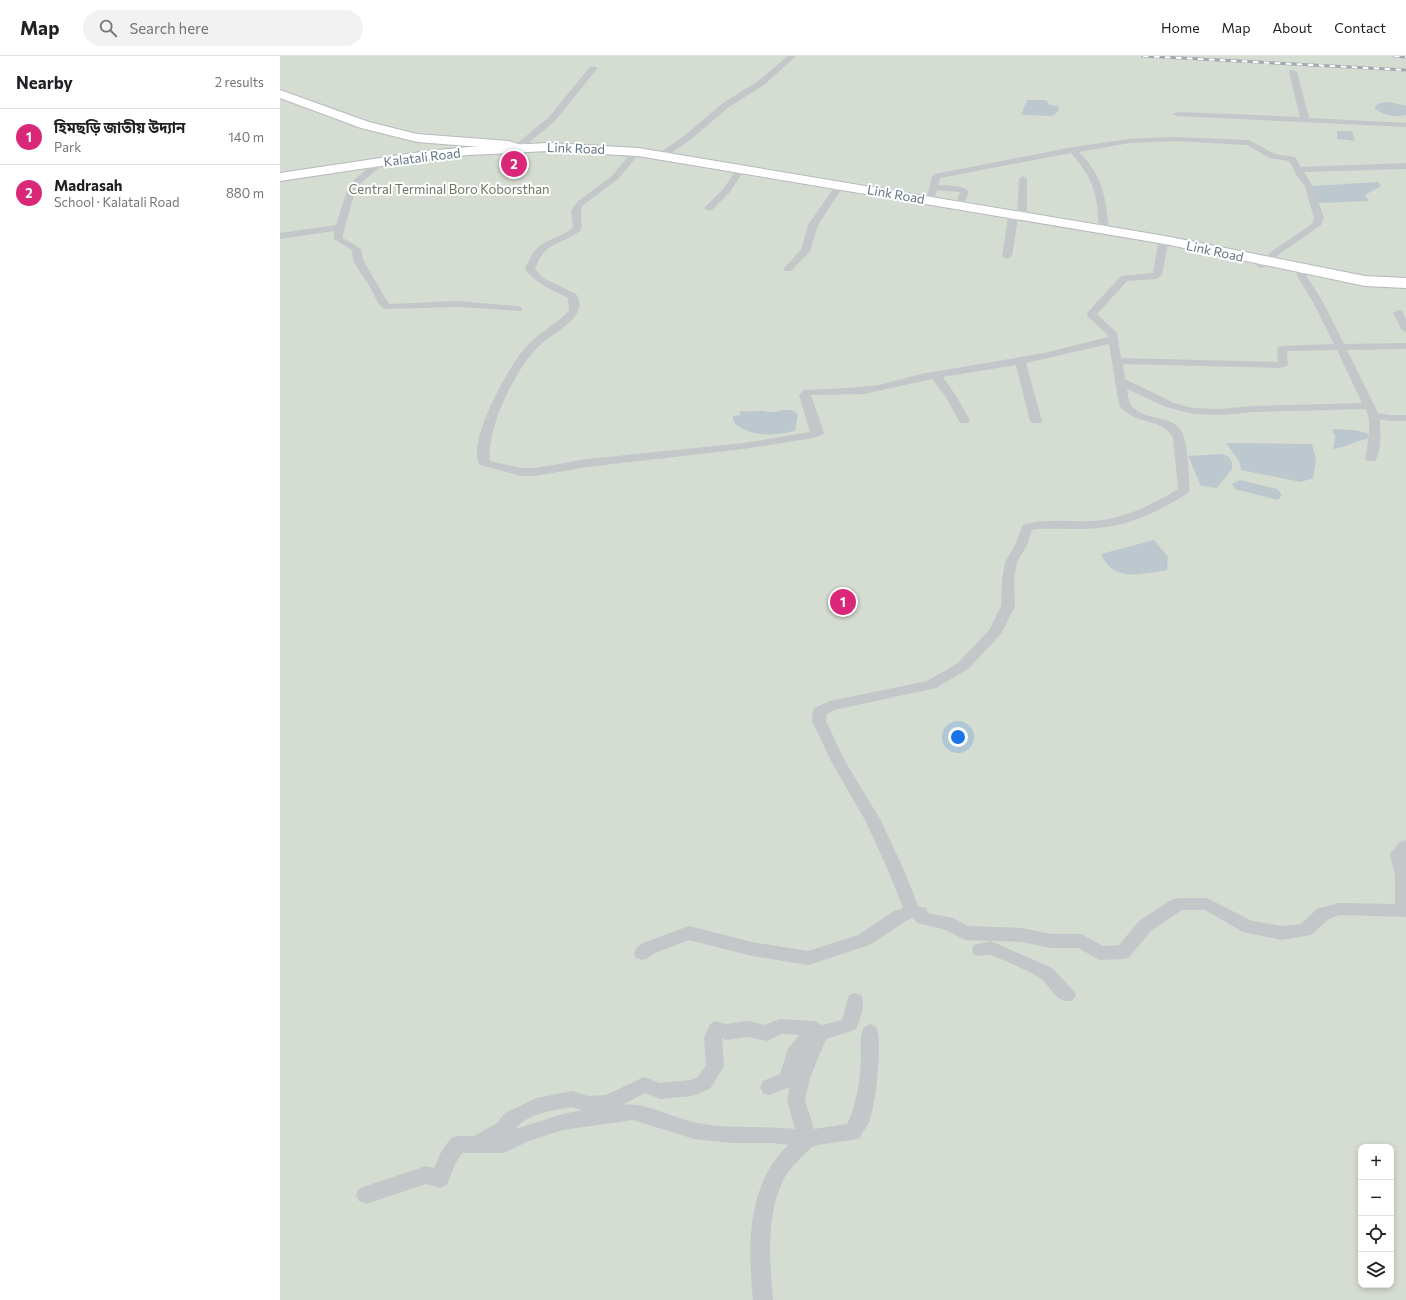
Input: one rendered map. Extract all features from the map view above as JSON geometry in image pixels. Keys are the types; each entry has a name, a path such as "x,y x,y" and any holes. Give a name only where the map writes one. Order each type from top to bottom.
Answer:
{"highway":[{"name":"Kalatali Road","path":"280,177 380,162 436,148 522,148"},
{"name":"Link Road","path":"522,148 594,148 638,152 838,188 1104,229 1165,240 1263,263 1302,274 1366,285 1406,287"},
{"name":"Link Road","path":"522,148 634,155 740,171 932,193 960,204 1263,263 1365,281 1406,283"},
{"name":"Kalatali Road","path":"280,181 316,172"}],"main road":[{"path":"280,94 365,125 417,138 509,145 522,148"},
{"path":"280,99 360,127 436,148"}],"street":[{"path":"661,156 687,138 726,105 761,83 792,56"},
{"path":"522,148 552,119 593,69"},
{"path":"1293,72 1305,118"},
{"path":"1178,114 1406,122"},
{"path":"1305,118 1406,125"},
{"path":"932,193 936,177 942,175 1073,150 1148,140 1245,142 1255,145 1273,156 1292,159 1297,170 1309,188 1319,218 1316,225 1263,263"},
{"path":"1073,150 1088,167 1092,174 1102,205 1104,229"},
{"path":"634,155 614,180 584,199 579,205 576,211 577,229 548,242 541,248 532,263 530,269 540,280 574,298 574,310 569,317 528,351 497,402 492,413 481,455 484,463 521,472 535,472 592,462 744,446 813,435 818,433 805,394 806,393 872,389 935,375 1020,361 1113,339"},
{"path":"380,162 357,182 351,191 338,239 356,249 358,260 383,303 388,307 457,304 517,309"},
{"path":"1297,170 1406,166"},
{"path":"709,208 727,190 740,171"},
{"path":"1007,256 1018,216 1023,179"},
{"path":"788,269 805,251 813,225 838,188"},
{"path":"280,236 341,227"},
{"path":"912,911 896,870 872,820 839,763 819,720 820,711 830,706 931,685 962,666 996,632 1008,606 1008,581 1011,562 1021,545 1027,528 1036,525 1101,524 1126,519 1184,490 1179,438 1175,430 1169,425 1135,414 1125,405 1110,330 1092,315 1093,312 1124,278 1156,276 1159,273 1163,244"},
{"path":"1302,274 1318,302 1372,411 1374,443 1370,459"},
{"path":"1398,313 1406,330"},
{"path":"1116,361 1279,365 1283,364 1282,349 1284,348 1406,346"},
{"path":"1020,361 1036,421"},
{"path":"935,375 953,400 964,421"},
{"path":"1120,381 1170,406 1193,411 1220,412 1254,409 1372,411 1389,418 1406,418"},
{"path":"1389,418 1398,430"},
{"path":"642,953 649,948 689,933 752,949 808,958 864,940 900,916 912,911 920,913 923,918 947,923 965,933 1022,935 1051,941 1081,941 1100,952 1123,952 1146,925 1179,904 1207,904 1249,928 1282,933 1304,930 1323,914 1339,909 1404,911 1403,876 1398,854 1406,846"},
{"path":"980,950 991,948 1046,973 1067,995"},
{"path":"807,1139 796,1100 801,1078 820,1033 849,1025 855,1000"},
{"path":"475,1145 504,1129 512,1119 518,1115 544,1104 572,1099 588,1104 608,1103 644,1085 660,1090 692,1088 704,1083 714,1066 713,1038 716,1029 725,1032 749,1029 766,1033 780,1026 815,1029 794,1054 788,1079 769,1087"},
{"path":"366,1194 426,1175 440,1179 447,1160 456,1145 504,1144 524,1134 563,1122 597,1116 633,1112 664,1120 694,1131 731,1135 773,1135 807,1139 853,1132 862,1116 870,1062 870,1032"},
{"path":"763,1300 760,1273 765,1198 781,1166 807,1139"}],"green space":[{"name":"Central Terminal Boro Koborsthan","path":"280,56 1406,56 1406,1300 280,1300"}],"shaded area":[{"path":"1027,100 1046,100 1050,105 1058,106 1059,110 1053,116 1021,115"},
{"path":"1390,102 1406,106 1406,115 1389,115 1381,113 1375,108 1375,106 1380,103"},
{"path":"1337,131 1352,131 1355,141 1337,139"},
{"path":"1378,182 1381,186 1365,195 1369,201 1317,203 1311,186"},
{"path":"792,410 798,414 795,431 764,435 742,429 733,420 733,416 741,415 739,412 741,411 772,412"},
{"path":"1332,429 1354,430 1367,433 1369,438 1333,449 1335,436"},
{"path":"1226,443 1312,444 1316,459 1313,478 1301,482 1241,470 1239,461"},
{"path":"1221,454 1228,456 1232,462 1232,469 1217,488 1201,486 1188,456"},
{"path":"1240,480 1277,489 1282,495 1278,500 1235,489 1232,484"},
{"path":"1154,540 1168,557 1167,570 1138,574 1121,573 1113,569 1101,554"}],"railway":[{"path":"1143,56 1406,70"},
{"path":"1394,56 1406,57"}],"place":[{"name":"Madrasah","path":"514,164"},
{"name":"হিমছড়ি জাতীয় উদ্যান","path":"843,602"}]}
